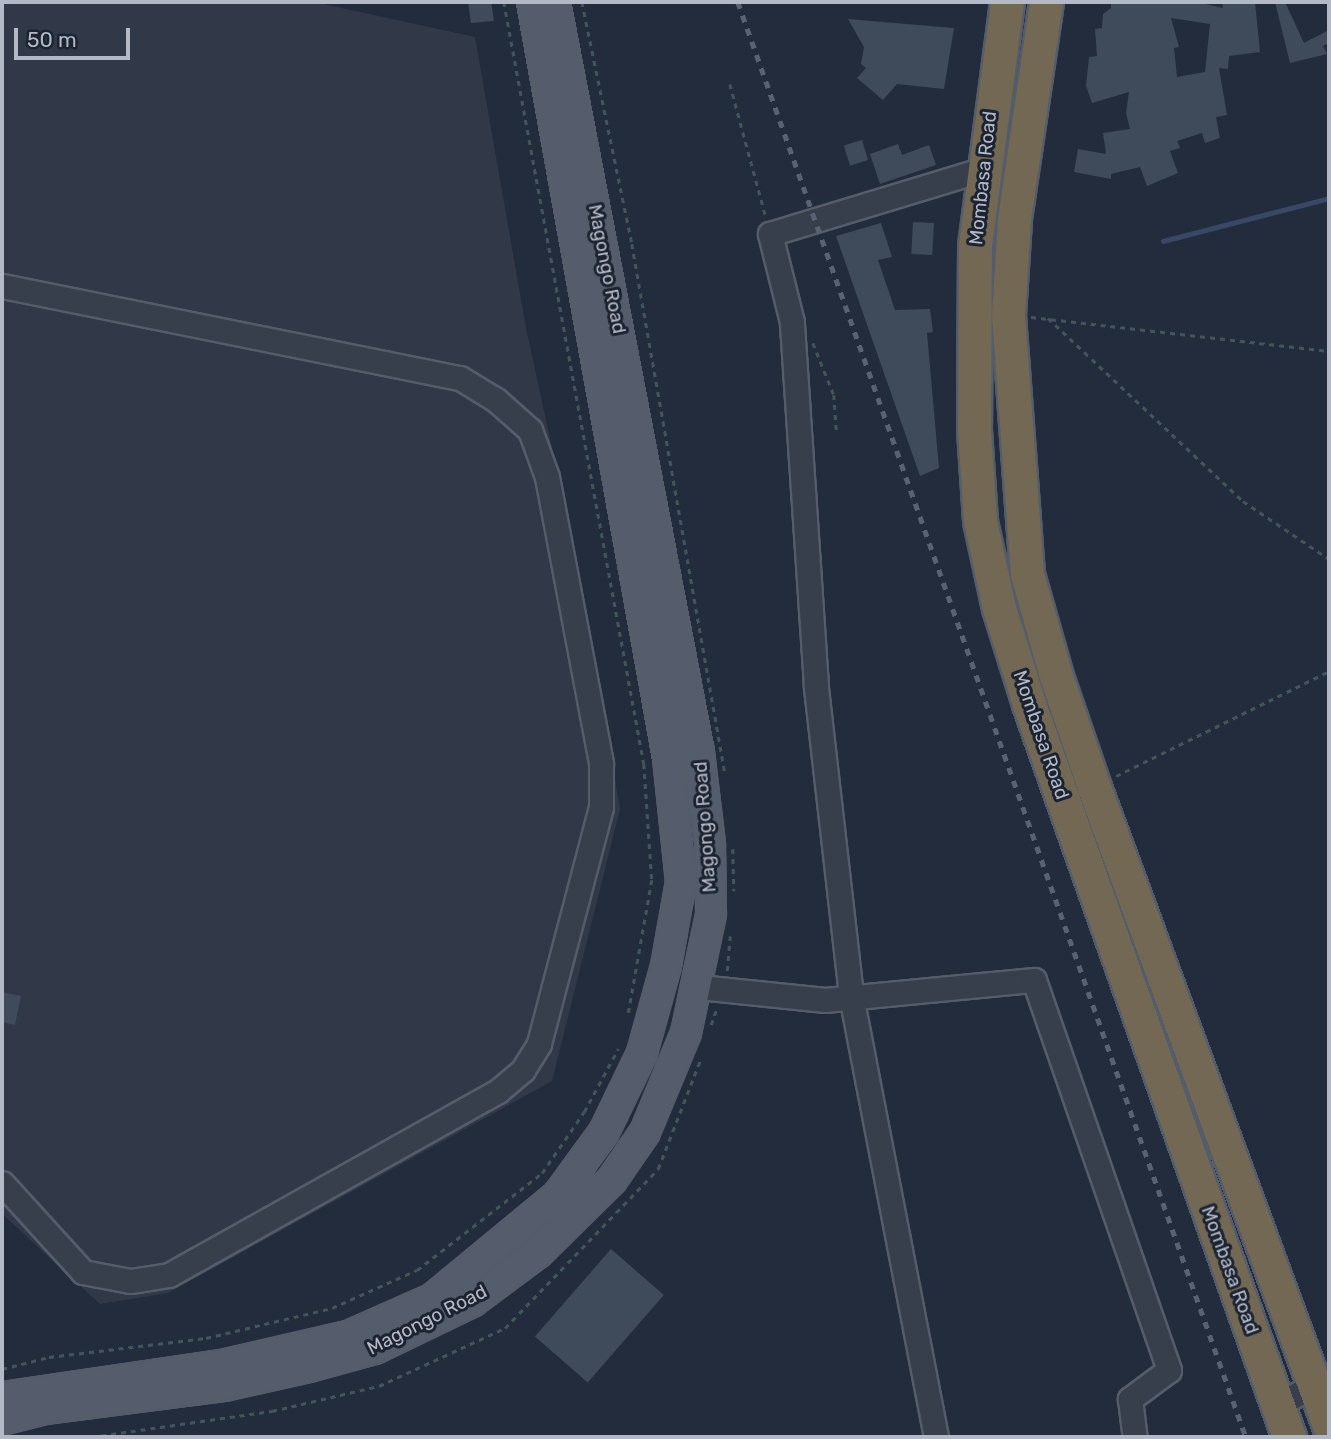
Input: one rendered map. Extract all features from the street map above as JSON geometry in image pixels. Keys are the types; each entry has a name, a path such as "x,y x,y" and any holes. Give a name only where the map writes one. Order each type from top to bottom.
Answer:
{"highway":[{"name":"Mombasa Road","path":"1007,2 981,170 975,246 974,430 980,521 999,608 1029,704 1289,1437"},
{"name":"Mombasa Road","path":"1046,2 1014,220 1008,315 1027,574 1094,787 1322,1385 1329,1424"}],"main road":[{"name":"Magongo Road","path":"2,1397 222,1365 348,1336 432,1298 558,1195 604,1132 636,1064 666,966 681,882 667,758 532,2"},
{"name":"Magongo Road","path":"2,1420 45,1409 224,1386 309,1367 375,1349 472,1302 538,1253 612,1180 645,1132 687,1033 699,987 711,914 710,843 699,752 555,2"},
{"path":"667,758 699,752"}],"street":[{"path":"936,1437 851,995 816,686 792,322 770,234 981,170"},
{"path":"2,286 460,378 496,400 530,430 547,477 601,775 601,807 540,1044 523,1070 498,1091 169,1275 131,1281 83,1272 2,1183"},
{"path":"699,987 825,1000 851,995 1034,980 1169,1370 1130,1399 1135,1437"},
{"path":"1278,1405 1322,1385"}],"path":[{"path":"504,2 643,764 652,880 625,1028"},
{"path":"730,84 770,234"},
{"path":"1008,315 1329,351"},
{"path":"1048,318 1243,501 1329,559"},
{"path":"792,322 808,331 834,395 837,434"},
{"path":"1094,787 1329,671"},
{"path":"2,1369 49,1357 206,1338 332,1308 417,1270 541,1173 584,1112 622,1042"}],"shaded area":[{"path":"2,2 314,2 475,37 526,328 582,586 620,809 552,1081 168,1293 100,1304 2,1214"}],"building":[{"path":"468,2 491,2 494,21 471,23"},
{"path":"1111,2 1197,2 1223,8 1222,2 1255,2 1260,52 1229,56 1228,69 1219,68 1227,115 1216,117 1220,138 1205,143 1202,133 1177,141 1180,148 1170,151 1178,173 1147,186 1140,167 1111,174 1111,179 1074,172 1078,149 1106,154 1103,133 1130,129 1126,113 1129,92 1092,103 1086,86 1089,57 1097,56 1095,29 1102,28 1103,14 1111,8","holes":["1171,18 1210,24 1205,72 1177,77 1174,48 1179,47"]},
{"path":"1275,2 1285,2 1304,43 1329,30 1329,43 1323,46 1327,54 1290,63"},
{"path":"848,19 954,28 944,89 897,84 883,100 857,78 866,68 861,64 864,47"},
{"path":"862,140 868,160 850,166 844,146"},
{"path":"898,144 902,155 929,145 936,165 880,184 870,154"},
{"path":"913,222 934,223 932,255 911,254"},
{"path":"881,223 892,257 878,260 895,310 930,309 933,332 927,333 939,468 920,476 836,236"},
{"path":"2,992 21,996 15,1025 2,1022"},
{"path":"611,1249 664,1295 588,1382 535,1337"}],"waterway":[{"path":"1163,241 1329,198"}],"railway":[{"path":"738,2 1246,1437"}]}
